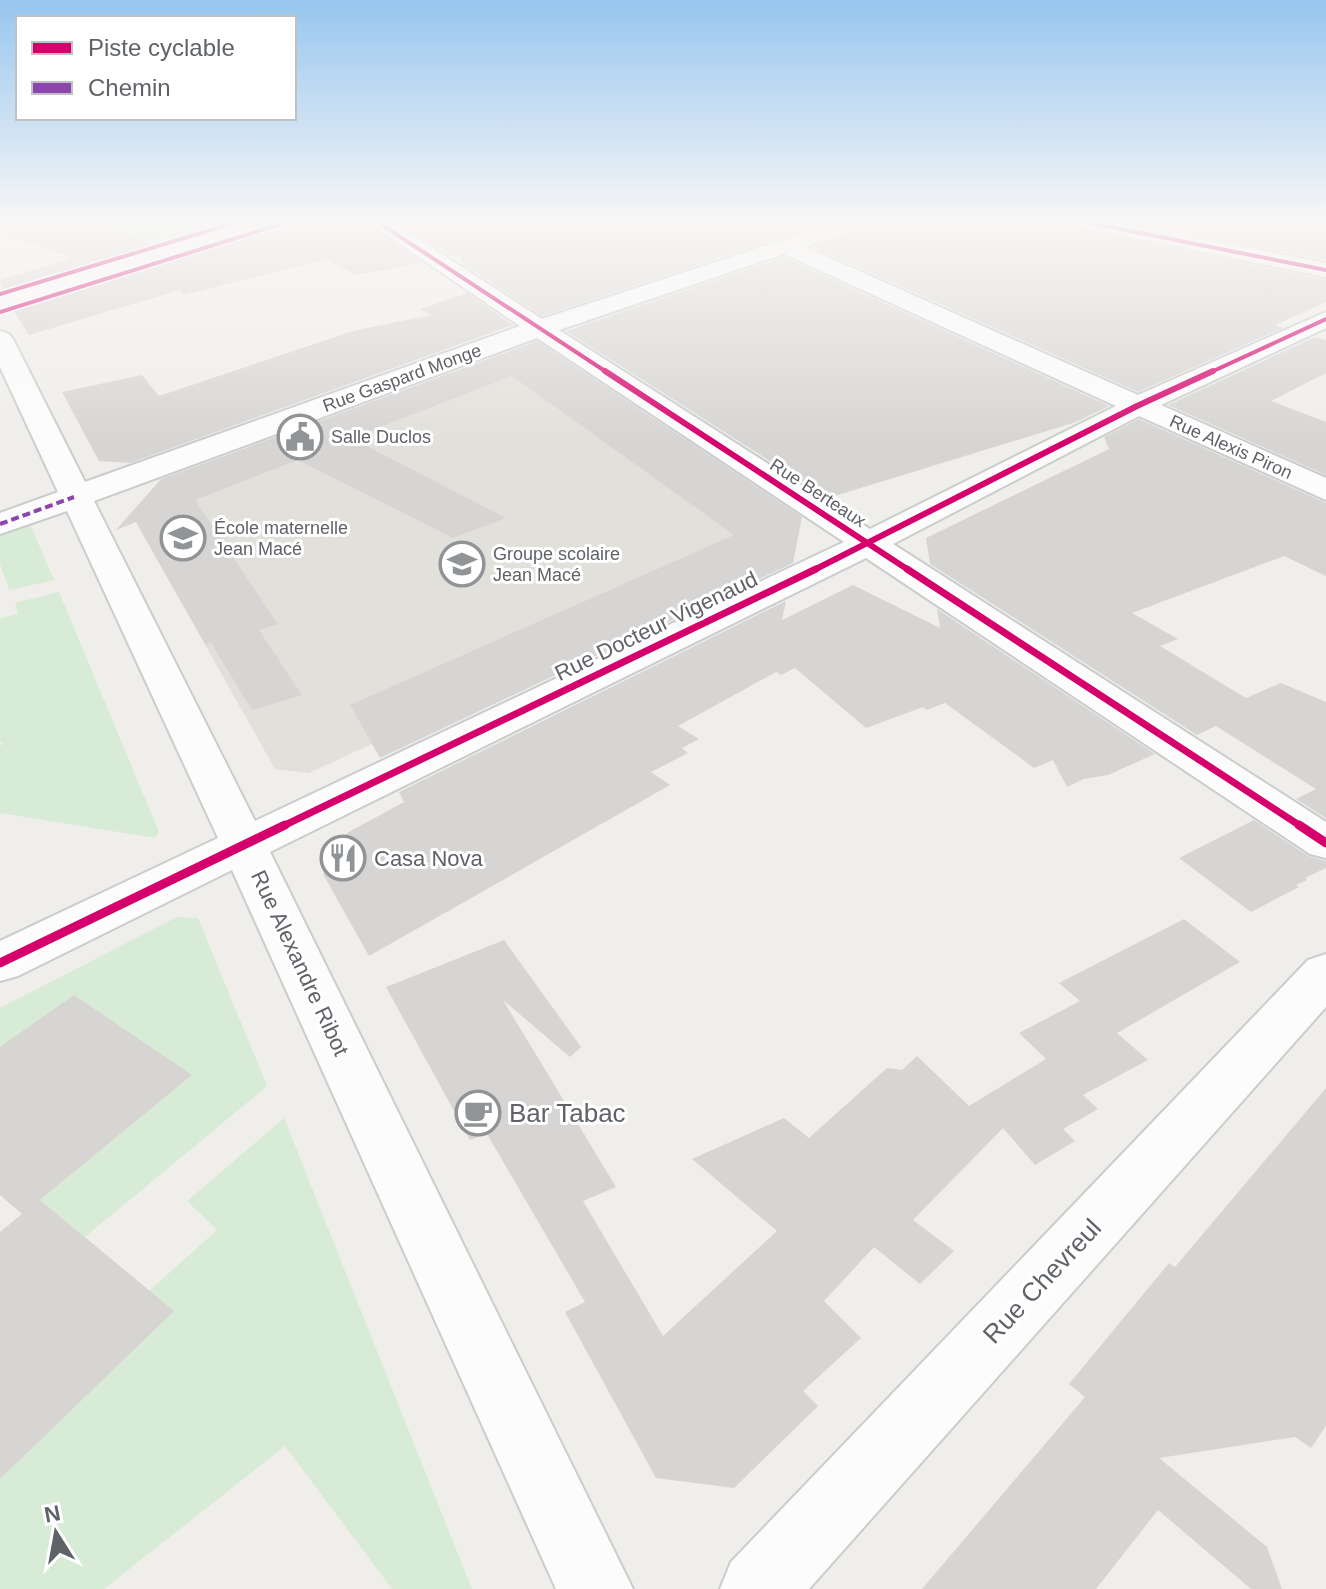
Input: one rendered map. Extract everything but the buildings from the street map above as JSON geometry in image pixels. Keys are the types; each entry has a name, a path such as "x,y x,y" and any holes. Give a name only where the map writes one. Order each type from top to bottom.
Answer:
{"street":[{"path":"0,305 37,293"},
{"name":"Rue Berteaux","path":"486,293 1326,843"},
{"name":"Rue Gaspard Monge","path":"0,524 539,328 645,293"},
{"name":"Rue Alexis Piron","path":"888,293 1326,490"},
{"name":"Rue Docteur Vigenaud","path":"0,963 867,544 1137,406 1326,319"},
{"name":"Rue Alexandre Ribot","path":"0,339 595,1589"},
{"name":"Rue Chevreul","path":"758,1589 1326,973"}],"shaded area":[{"name":"Groupe scolaire Jean Macé","path":"512,354 760,503 697,594 309,773 275,769 131,513"}],"green space":[{"path":"30,524 54,580 9,590 0,564 0,535"},
{"path":"59,592 159,832 155,838 0,813 0,746 3,743 0,742 0,618 18,614 15,603"},
{"path":"177,917 198,918 267,1086 85,1237 40,1200 192,1075 0,1047 0,1008"},
{"path":"284,1118 472,1589 392,1589 285,1446 104,1589 0,1589 0,1479 149,1291 217,1230 187,1201"}],"marked path":[{"path":"0,524 74,497"}],"cycle path":[{"path":"0,312 60,293"},
{"path":"486,293 1326,843"},
{"path":"0,963 853,551 1137,406 1326,319"}],"place":[{"name":"Salle Duclos","path":"300,437"},
{"name":"École maternelle Jean Macé","path":"183,538"},
{"name":"Groupe scolaire Jean Macé","path":"462,564"},
{"name":"Casa Nova","path":"343,858"},
{"name":"Bar Tabac","path":"478,1113"}]}
